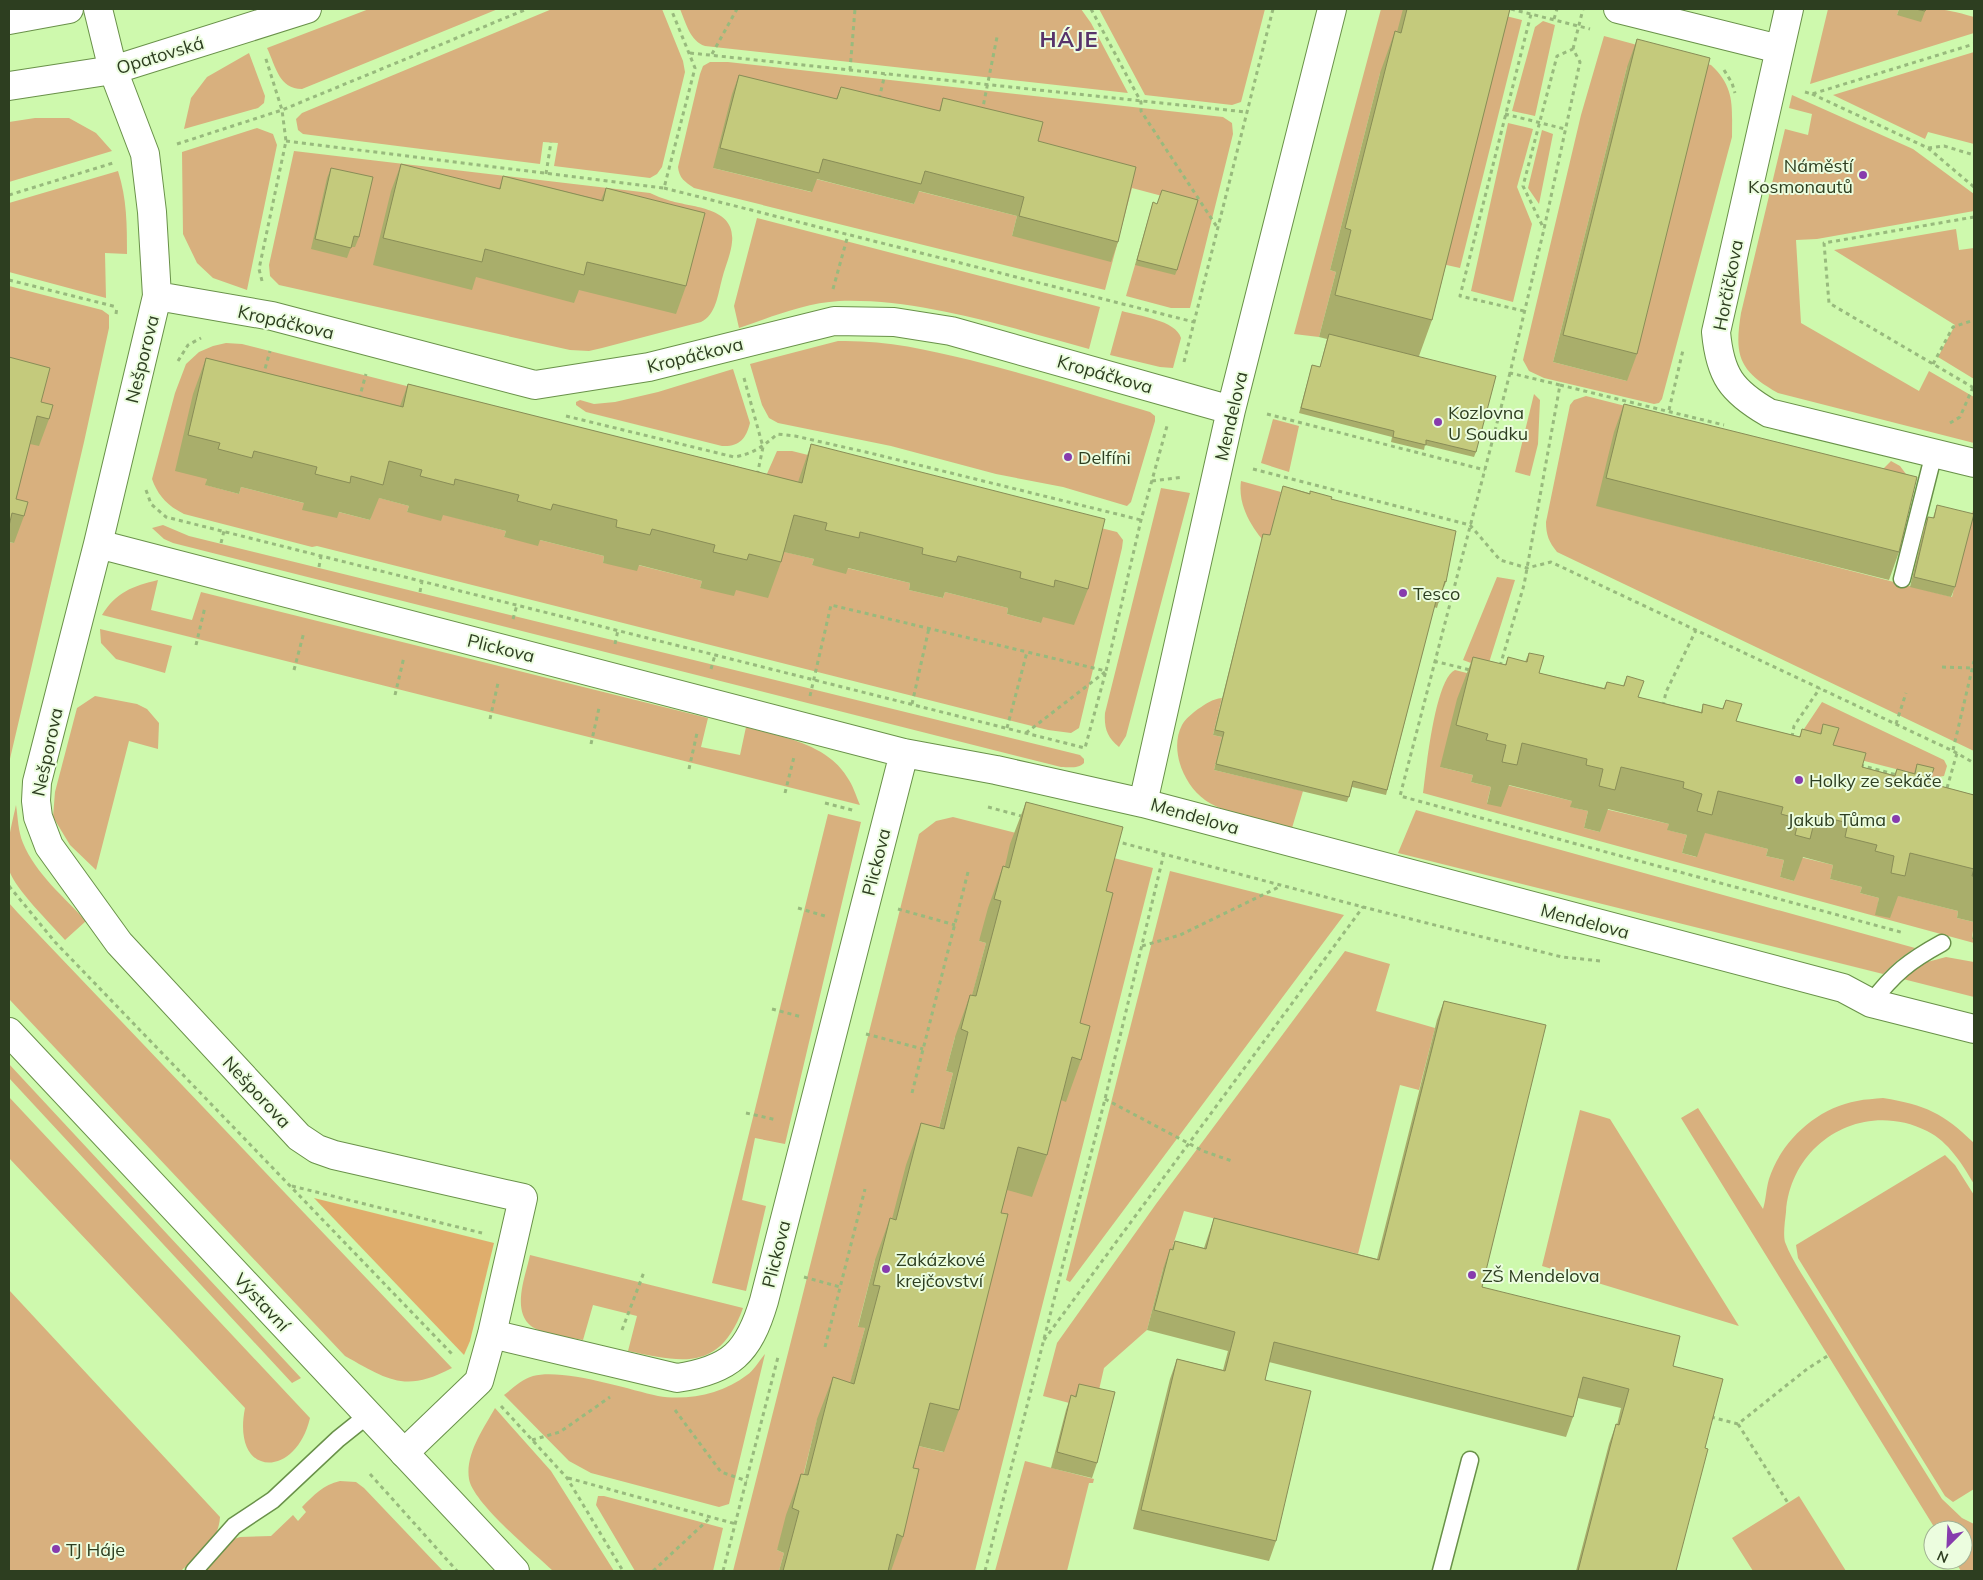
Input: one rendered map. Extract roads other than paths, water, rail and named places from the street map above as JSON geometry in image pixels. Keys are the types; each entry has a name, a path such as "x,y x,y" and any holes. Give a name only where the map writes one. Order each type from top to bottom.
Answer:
{"street":[{"path":"9,20 69,9"},
{"name":"Nešporova","path":"98,9 113,70 145,154 152,212 155,308 98,544 37,782 36,801 38,817 49,846 119,942 299,1137 317,1149 334,1155 523,1198 492,1334"},
{"name":"Opatovská","path":"9,86 113,70 307,9"},
{"name":"Mendelova","path":"1332,9 1231,410 1142,803 1842,988 1871,1003 1974,1029"},
{"path":"1618,9 1779,49"},
{"name":"Horčičkova","path":"1789,9 1716,332 1718,356 1730,383 1752,403 1769,413 1974,462"},
{"name":"Kropáčkova","path":"155,308 272,316 535,385 649,368 834,322 894,322 950,331 1231,410"},
{"name":"Plickova","path":"98,544 904,753 996,770 1142,803"},
{"name":"Plickova","path":"492,1334 677,1378 697,1375 718,1368 735,1357 748,1343 757,1325 904,753"},
{"name":"Výstavní","path":"9,1032 515,1571"},
{"path":"404,1453 479,1381 492,1334"}],"lane":[{"path":"1902,579 1934,453"},
{"path":"1871,1003 1889,980 1905,965 1942,943"},
{"path":"194,1571 234,1526 273,1500 338,1439 368,1415"},
{"path":"1441,1571 1470,1460"}],"place":[{"name":"Náměstí Kosmonautů","path":"1863,175"},
{"name":"Kozlovna U Soudku","path":"1438,422"},
{"name":"Delfíni","path":"1068,457"},
{"name":"Tesco","path":"1403,593"},
{"name":"Holky ze sekáče","path":"1799,780"},
{"name":"Jakub Tůma","path":"1896,819"},
{"name":"Zakázkové krejčovství","path":"886,1269"},
{"name":"ZŠ Mendelova","path":"1472,1275"},
{"name":"TJ Háje","path":"56,1549"}],"district":[{"name":"HÁJE","path":"1069,39"}]}
